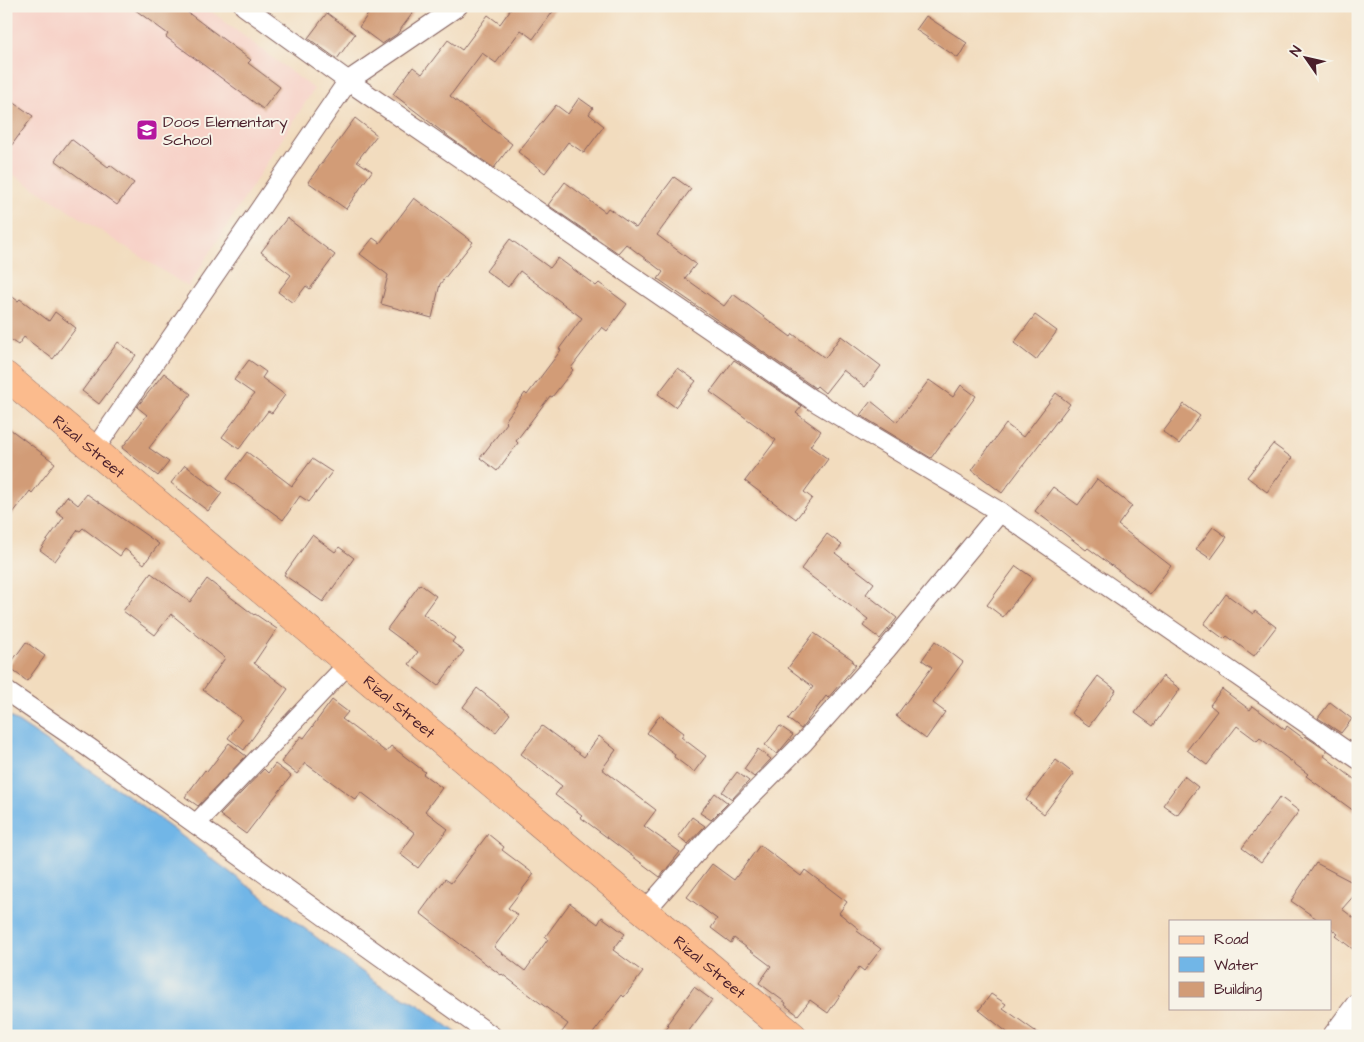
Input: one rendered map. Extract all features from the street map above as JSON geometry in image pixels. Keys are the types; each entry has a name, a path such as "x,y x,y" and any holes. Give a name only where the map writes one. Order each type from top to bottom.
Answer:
{"main road":[{"name":"Rizal Street","path":"6,376 793,1036"}],"street":[{"path":"244,6 348,81 811,399 1000,512 1358,759"},
{"path":"94,450 348,81 458,6"},
{"path":"645,911 709,838 810,735 886,650 1000,512"},
{"path":"196,824 349,663"},
{"path":"6,691 196,824 492,1036"},
{"path":"1335,1036 1358,1005"}],"shaded area":[{"name":"Doos Elementary School","path":"6,6 204,6 314,89 188,287 6,170"}],"water":[{"path":"6,714 134,800 377,983 419,1005 461,1036 6,1036"}],"building":[{"path":"130,6 179,6 251,60 248,63 280,87 263,109 166,37 168,34"},
{"path":"374,6 418,6 397,34 382,44 359,27"},
{"path":"513,6 557,6 533,39 521,30 496,63 482,53 450,96 512,144 494,168 449,137 393,94 413,67 422,74 448,40 462,50 488,15 500,24"},
{"path":"327,13 355,34 337,59 308,38"},
{"path":"926,16 967,43 958,58 916,30"},
{"path":"6,97 33,116 6,153"},
{"path":"579,98 593,108 589,114 604,126 584,153 568,142 545,173 518,152 556,105 568,114"},
{"path":"355,118 377,135 357,161 372,171 346,209 308,182"},
{"path":"71,139 108,167 110,165 134,183 117,205 55,160"},
{"path":"674,177 691,189 657,235 696,264 685,278 724,306 733,294 791,337 793,334 825,358 841,336 881,366 865,387 843,370 825,393 817,386 815,388 658,279 663,272 626,244 618,253 548,205 565,182 605,212 608,208 636,228"},
{"path":"414,198 473,242 440,284 432,318 381,304 388,275 360,254 373,238 380,243"},
{"path":"287,218 335,255 310,289 306,286 293,303 278,292 291,275 261,252"},
{"path":"510,239 550,268 558,258 596,286 599,283 627,304 607,331 602,327 571,368 573,370 552,397 550,396 516,441 518,443 497,471 480,458 507,423 505,421 525,393 527,395 561,350 559,349 582,318 520,271 508,287 486,271"},
{"path":"6,292 18,301 20,299 49,321 55,312 76,328 53,359 24,337 18,345 6,337"},
{"path":"1035,315 1057,331 1036,360 1014,343"},
{"path":"118,342 136,355 99,404 82,391"},
{"path":"249,360 266,372 262,378 285,395 272,413 268,411 239,449 222,437 254,394 234,380"},
{"path":"734,360 802,406 796,413 821,431 810,446 828,459 804,492 812,498 796,519 745,481 776,440 710,392"},
{"path":"678,368 696,381 675,407 658,394"},
{"path":"164,373 191,394 149,448 169,462 158,476 122,448 147,415 137,407"},
{"path":"929,380 953,397 961,385 976,396 931,458 860,415 871,401 897,422"},
{"path":"1056,393 1070,404 1002,493 972,470 1006,424 1023,437"},
{"path":"1184,404 1200,416 1179,444 1163,432"},
{"path":"6,426 55,463 6,522"},
{"path":"1273,444 1292,458 1267,492 1247,477"},
{"path":"247,452 292,486 312,459 332,472 309,502 300,496 283,520 227,479"},
{"path":"185,465 222,493 208,511 171,483"},
{"path":"1097,479 1132,506 1118,525 1171,566 1150,594 1088,548 1086,550 1035,511 1053,487 1078,505"},
{"path":"87,494 159,544 144,564 125,549 120,556 83,528 80,531 78,530 55,561 40,550 64,517 56,511 67,496 78,505"},
{"path":"1213,527 1227,537 1211,559 1196,549"},
{"path":"827,534 842,545 835,553 874,583 866,594 897,618 880,639 863,626 868,619 801,569"},
{"path":"312,535 335,552 339,547 354,558 323,602 284,575"},
{"path":"1016,566 1033,578 1003,617 987,605"},
{"path":"151,573 190,602 207,579 254,615 277,629 254,663 288,689 244,750 228,738 242,719 203,690 225,658 171,614 155,635 123,611"},
{"path":"420,584 436,596 423,614 455,638 452,642 464,651 438,686 409,664 418,652 387,629"},
{"path":"1226,594 1253,614 1255,611 1276,627 1254,656 1227,636 1224,639 1204,624"},
{"path":"814,633 853,660 852,662 856,665 828,698 826,696 801,729 788,719 813,687 788,668"},
{"path":"935,641 963,662 933,703 945,712 926,739 896,716 932,667 922,660"},
{"path":"26,642 45,656 27,681 8,667"},
{"path":"1098,676 1116,690 1089,726 1071,713"},
{"path":"1163,676 1180,689 1153,726 1135,713"},
{"path":"477,688 510,714 496,732 463,707"},
{"path":"1222,689 1250,710 1253,706 1285,730 1287,726 1303,738 1305,736 1327,751 1324,756 1358,782 1358,814 1306,776 1308,774 1260,738 1257,741 1237,726 1207,765 1187,750 1217,711 1210,705"},
{"path":"332,700 348,712 342,719 386,752 391,746 425,772 423,774 442,788 425,811 448,829 418,868 400,854 415,833 361,792 356,800 305,763 297,774 281,762 301,736 304,738"},
{"path":"1330,702 1352,719 1341,733 1318,718"},
{"path":"660,715 684,733 681,737 706,756 694,772 674,757 675,754 647,733"},
{"path":"542,726 584,757 599,736 616,750 602,769 656,810 644,826 680,852 660,877 580,817 582,815 555,795 562,786 521,754"},
{"path":"780,726 793,735 777,754 765,745"},
{"path":"229,743 246,756 198,806 185,797 205,770 207,772"},
{"path":"758,749 771,759 754,777 744,769"},
{"path":"1056,760 1074,774 1044,814 1026,800"},
{"path":"275,764 291,776 246,834 220,815 264,769 268,773"},
{"path":"737,772 749,781 732,799 722,792"},
{"path":"1184,776 1198,787 1177,815 1163,805"},
{"path":"715,793 728,803 711,820 700,813"},
{"path":"1280,797 1299,811 1261,862 1242,848"},
{"path":"692,817 705,826 688,844 678,836"},
{"path":"488,834 504,847 502,850 534,874 508,908 518,915 494,947 525,971 548,939 545,937 570,903 598,924 602,917 625,934 613,950 643,972 624,997 622,995 591,1036 559,1036 568,1024 420,913 445,879 451,883"},
{"path":"760,845 801,876 805,870 847,902 839,913 859,929 857,931 881,949 864,971 859,967 828,1013 810,1000 798,1015 785,1005 786,1003 759,983 771,966 734,938 731,943 711,928 717,919 687,897 712,864 734,880"},
{"path":"1316,863 1358,885 1358,891 1342,909 1358,921 1358,953 1336,936 1338,934 1332,930 1332,920 1319,920 1291,901"},
{"path":"694,987 712,1000 685,1036 661,1036 669,1026 667,1024"},
{"path":"991,994 1006,1004 1003,1008 1042,1036 1012,1036 979,1010"}],"place":[{"name":"Doos Elementary School","path":"147,130"}]}
